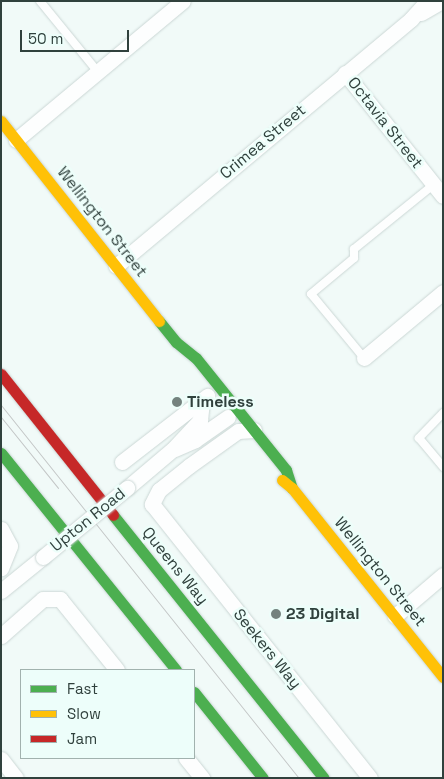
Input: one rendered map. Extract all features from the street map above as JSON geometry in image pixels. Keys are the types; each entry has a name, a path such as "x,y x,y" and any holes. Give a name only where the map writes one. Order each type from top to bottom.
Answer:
{"main road":[{"name":"Wellington Street","path":"1,121 176,342 206,397 246,430 286,470 292,488 443,677"},
{"name":"Wellington Street","path":"176,342 196,358 246,430"},
{"name":"Queens Way","path":"1,374 324,778"},
{"path":"1,453 175,669"},
{"path":"195,693 263,778"},
{"path":"224,729 252,778"}],"street":[{"path":"16,140 183,1"},
{"name":"Crimea Street","path":"116,266 411,19 427,1"},
{"name":"Crimea Street","path":"411,19 442,1"},
{"name":"Octavia Street","path":"345,74 438,190"},
{"path":"364,358 443,292"},
{"path":"122,462 206,397"},
{"name":"Upton Road","path":"1,591 173,449 200,420 206,397"},
{"name":"Upton Road","path":"173,449 195,440 228,417"},
{"name":"Seekers Way","path":"246,430 159,490 152,504 370,778"},
{"path":"1,528 10,546 1,568"},
{"path":"395,616 443,575"},
{"path":"1,636 43,599 60,600 116,669"},
{"path":"1,759 16,778"},
{"path":"187,759 202,778"}],"lane":[{"path":"40,1 98,72"},
{"path":"364,358 311,294 354,258 354,249 438,190"},
{"path":"443,413 419,438 443,467"}],"tram line":[{"path":"1,405 299,778"},
{"path":"1,417 58,488"}],"traffic: fast":[{"path":"159,321 176,342 196,358 286,470 292,488"},
{"path":"1,453 175,669"},
{"path":"113,515 324,778"},
{"path":"195,693 263,778"}],"traffic: slow":[{"path":"1,121 159,321"},
{"path":"282,480 292,488 443,677"}],"traffic: jam":[{"path":"1,374 113,515"}],"place":[{"name":"Timeless","path":"177,402"},
{"name":"23 Digital","path":"276,614"}]}
